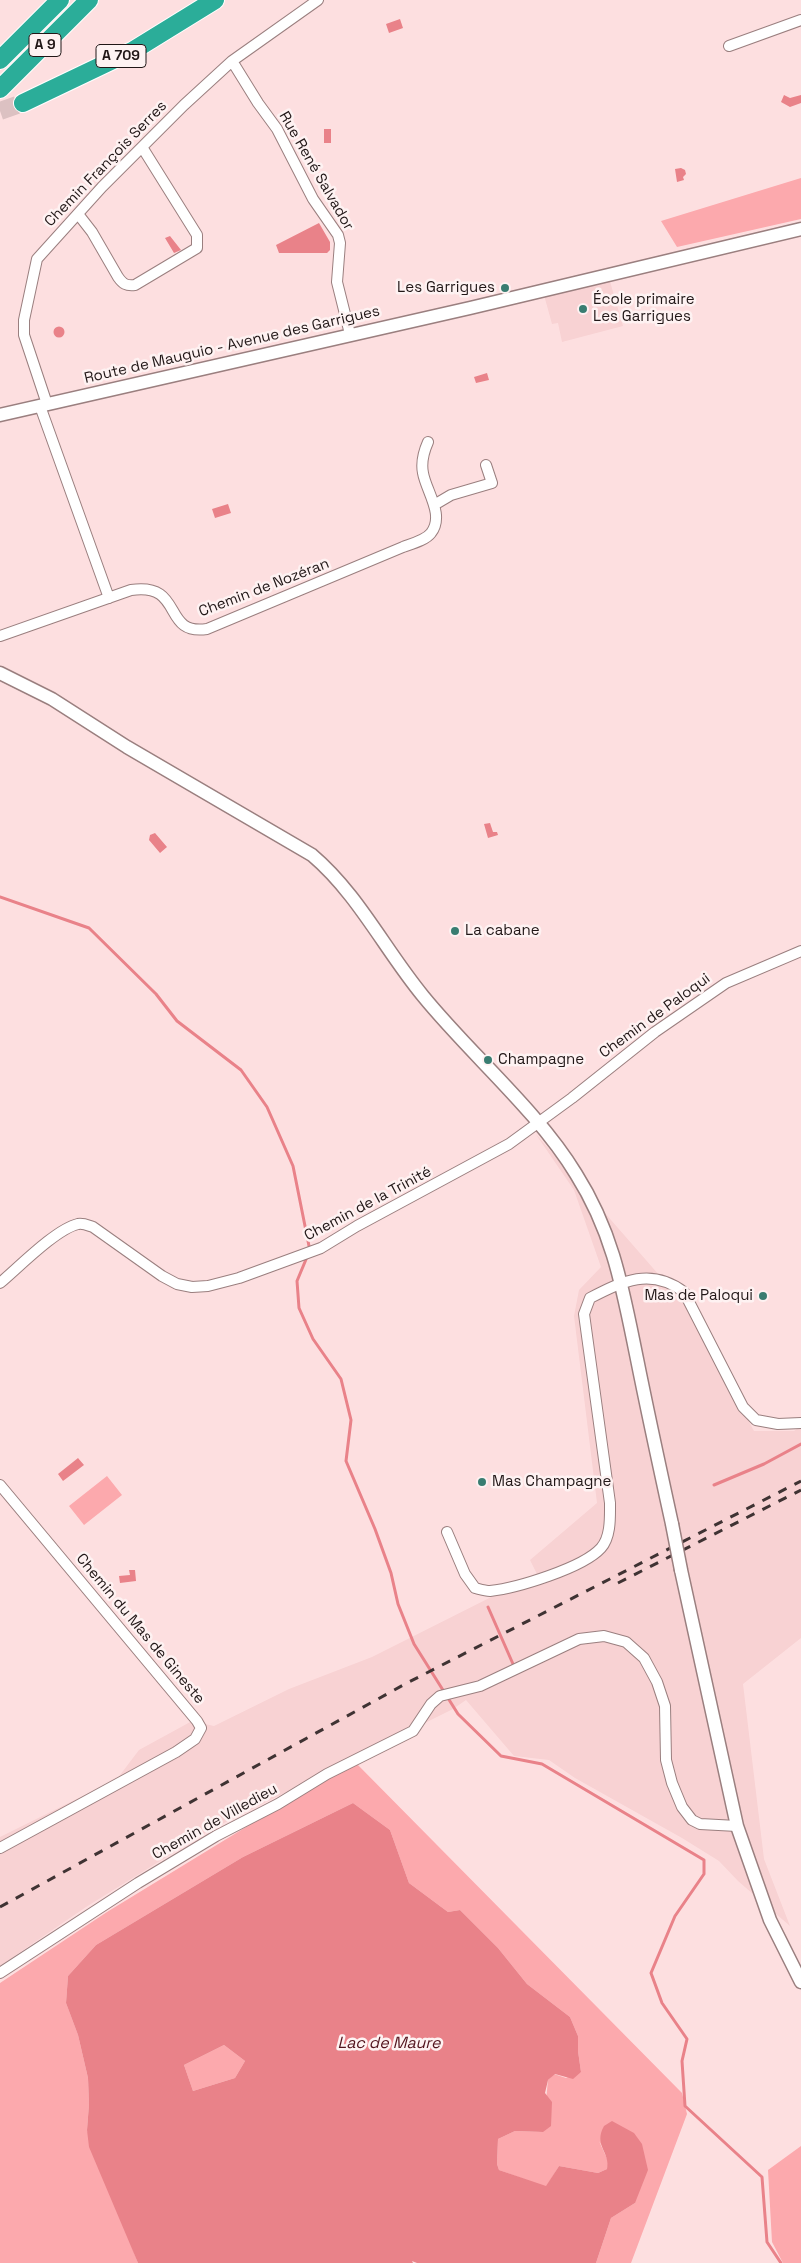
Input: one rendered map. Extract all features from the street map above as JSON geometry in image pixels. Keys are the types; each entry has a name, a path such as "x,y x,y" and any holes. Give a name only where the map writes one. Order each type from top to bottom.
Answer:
{"highway":[{"name":"A 9","path":"0,60 60,0"},
{"name":"A 9","path":"0,89 89,0"},
{"name":"A 709","path":"23,103 126,54 215,0"}],"street":[{"name":"Chemin François Serres","path":"109,598 43,405 24,335 24,320 37,260 78,214 184,105 232,61 318,0"},
{"path":"729,46 801,20"},
{"name":"Rue René Salvador","path":"232,61 258,104 277,129 313,199 338,235 340,243 337,282 350,334"},
{"path":"78,214 92,232 122,284 135,285 197,248 197,235 142,147"},
{"name":"Route de Mauguio - Avenue des Garrigues","path":"0,415 801,229"},
{"name":"Chemin de Nozéran","path":"0,636 109,598 144,588 159,593 168,601 176,617 184,627 194,631 207,629 326,581 430,534 436,523 434,505 422,472 424,450 428,442"},
{"path":"434,505 452,495 492,483 486,465"},
{"path":"0,674 52,699 143,757 299,846 323,865 348,893 427,1001 538,1124 576,1173 596,1208 610,1241 621,1283 737,1826 770,1920 801,1982"},
{"name":"Chemin de Paloqui","path":"538,1124 654,1032 726,983 801,952"},
{"name":"Chemin de la Trinité","path":"0,1283 67,1228 84,1224 93,1227 162,1276 177,1284 192,1287 208,1286 239,1278 321,1248 357,1226 509,1144 538,1124"},
{"path":"447,1532 465,1574 475,1588 488,1591 539,1578 582,1563 602,1547 610,1524 610,1503 584,1314 590,1298 621,1283 651,1278 671,1283 684,1292 743,1407 756,1420 778,1424 801,1423"},
{"name":"Chemin du Mas de Gineste","path":"0,1485 137,1648 201,1728 194,1739 176,1752 0,1848"},
{"name":"Chemin de Villedieu","path":"0,1974 138,1883 216,1836 278,1804 327,1774 413,1730 431,1704 444,1695 480,1686 578,1639 604,1636 626,1642 644,1658 657,1682 665,1706 666,1760 672,1784 682,1807 692,1820 700,1824 737,1826"}],"shaded area":[{"path":"801,178 801,219 677,247 661,221"},
{"name":"École primaire Les Garrigues","path":"609,278 623,326 562,342 558,323 552,324 544,295"},
{"path":"535,1133 687,1307 754,1431 794,1431 801,1426 801,1638 743,1684 764,1859 790,1926 738,1881 719,1861 682,1838 575,1778 549,1760 514,1756 466,1700 453,1709 210,1830 86,1907 0,1966 0,1837 117,1779 139,1750 192,1721 214,1726 289,1689 372,1657 537,1574 530,1560 597,1503 574,1316 579,1290 601,1267 574,1190"},
{"path":"107,1476 122,1495 84,1525 69,1506"},
{"path":"354,1761 682,2093 687,2114 631,2263 596,2263 611,2218 635,2203 599,2141 609,2163 607,2169 598,2173 559,2166 546,2187 499,2170 497,2164 498,2139 515,2131 543,2132 548,2080 554,2074 566,2078 581,2072 578,2036 570,2017 527,1984 498,1948 460,1910 448,1912 409,1883 390,1830 353,1803 243,1857 96,1945 68,1976 66,2003 78,2035 88,2078 87,2130 138,2263 0,2263 0,1983 107,1912"},
{"path":"224,2045 245,2061 235,2078 193,2091 184,2065"},
{"path":"801,2146 801,2263 783,2263 772,2242 768,2170"}],"water":[{"path":"400,19 403,28 389,33 386,24"},
{"path":"784,95 790,98 801,95 801,103 790,107 781,102"},
{"path":"324,129 331,129 331,143 324,143"},
{"path":"681,168 685,170 686,174 683,177 684,180 677,182 675,169"},
{"path":"319,223 330,242 330,250 327,253 279,253 276,245"},
{"path":"170,236 181,250 174,253 165,238"},
{"path":"57,327 61,327 64,332 63,336 57,337 54,334 54,330"},
{"path":"487,373 489,380 476,383 474,377"},
{"path":"228,504 231,513 215,518 212,509"},
{"path":"490,823 493,832 497,832 498,835 488,838 484,824"},
{"path":"155,833 167,847 160,853 149,840 150,835"},
{"path":"78,1458 84,1465 63,1481 58,1474"},
{"path":"129,1570 135,1570 136,1581 120,1583 119,1576 130,1575"},
{"name":"Lac de Maure","path":"353,1803 390,1830 409,1883 448,1912 460,1910 498,1948 527,1984 570,2017 578,2036 581,2072 573,2079 555,2074 548,2080 545,2093 552,2102 551,2126 543,2132 515,2131 498,2139 497,2164 499,2170 546,2186 559,2166 598,2173 607,2169 607,2158 600,2138 604,2126 612,2121 634,2133 642,2144 648,2170 635,2203 611,2218 596,2263 417,2263 412,2261 413,2263 138,2263 89,2147 87,2130 88,2078 78,2035 66,2003 68,1976 96,1945 243,1857","holes":["224,2045 245,2061 235,2078 193,2091 184,2065"]}],"waterway":[{"path":"0,897 89,928 156,994 177,1021 241,1070 267,1107 293,1166 310,1251"},
{"path":"307,1257 297,1281 299,1308 313,1339 341,1379 351,1420 346,1461 375,1529 391,1573 398,1604 414,1644 458,1714 501,1756 542,1764 704,1860 704,1874 675,1916 651,1973 662,2003 687,2039 682,2061 685,2106 762,2177 767,2242 781,2263"},
{"path":"714,1485 764,1464 801,1444"},
{"path":"488,1607 513,1664"}],"tunnel":[{"path":"0,111 23,103"}],"railway":[{"path":"0,1907 407,1683 801,1481"},
{"path":"618,1583 801,1490"}],"place":[{"name":"Les Garrigues","path":"505,288"},
{"name":"École primaire Les Garrigues","path":"583,309"},
{"name":"La cabane","path":"455,931"},
{"name":"Champagne","path":"488,1060"},
{"name":"Mas de Paloqui","path":"763,1296"},
{"name":"Mas Champagne","path":"482,1482"}]}
